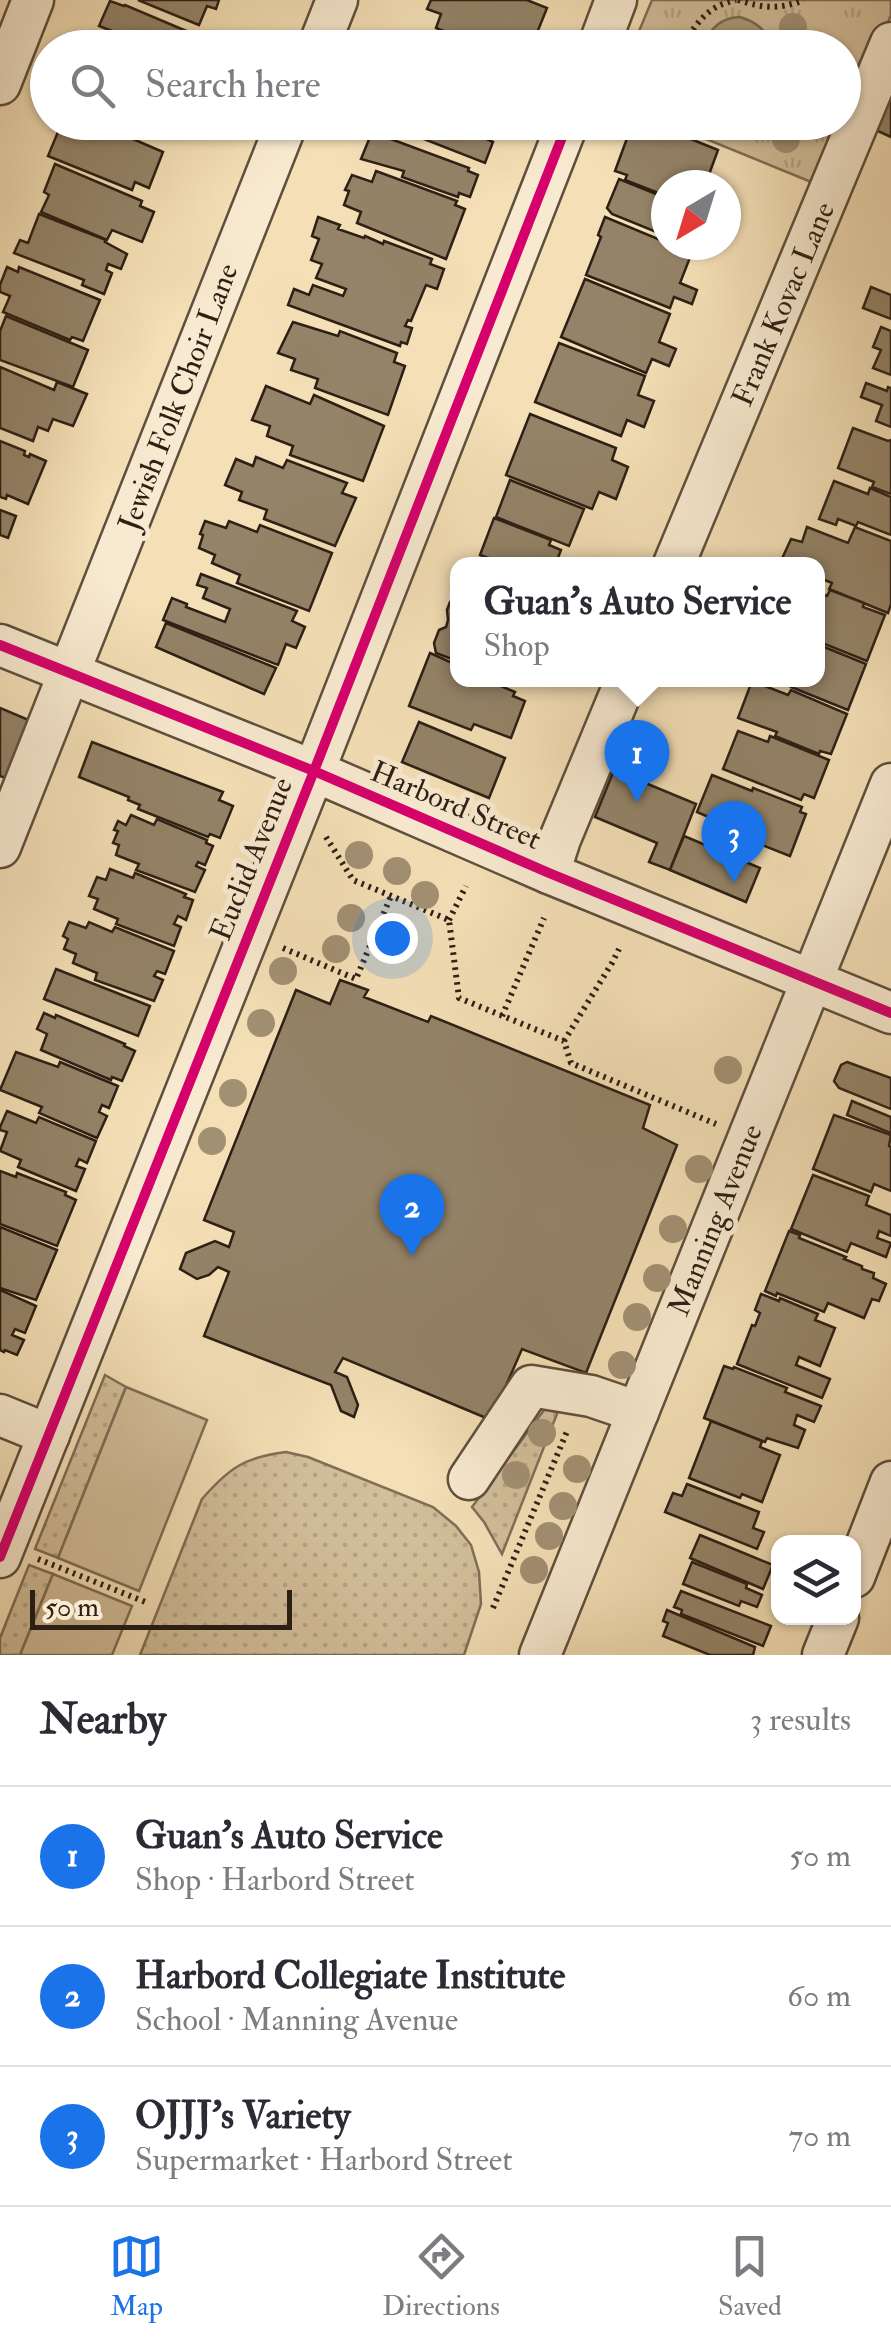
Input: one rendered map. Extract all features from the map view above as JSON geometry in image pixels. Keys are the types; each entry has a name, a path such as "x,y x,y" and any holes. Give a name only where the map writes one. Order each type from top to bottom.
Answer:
{"street":[{"path":"0,84 34,0"},
{"path":"325,30 337,0"},
{"path":"605,30 616,0"},
{"name":"Frank Kovac Lane","path":"861,116 891,44"},
{"name":"Jewish Folk Choir Lane","path":"0,847 280,140"},
{"name":"Euclid Avenue","path":"14,1556 50,1436 561,140"},
{"name":"Frank Kovac Lane","path":"677,557 851,140"},
{"name":"Harbord Street","path":"0,645 314,771 549,873 891,1013"},
{"path":"549,873 623,687"},
{"name":"Manning Avenue","path":"540,1655 891,784"},
{"path":"468,1479 531,1386 582,1394 638,1412"},
{"path":"0,1416 50,1436"},
{"path":"861,1559 891,1482"},
{"path":"823,1655 835,1625"}],"path":[{"path":"692,30 712,9 737,0 762,8 804,0"},
{"path":"324,835 353,880 449,920"},
{"path":"466,886 449,920 460,998 564,1041"},
{"path":"270,942 356,979 391,896"},
{"path":"502,1016 544,918"},
{"path":"619,948 564,1041 571,1063 731,1130"},
{"path":"492,1608 582,1394"},
{"path":"14,1556 148,1603"}],"green space":[{"path":"652,0 891,0 891,15 861,88 861,30 640,30"},
{"path":"709,140 840,140 821,186"},
{"path":"105,1375 126,1387 58,1558 35,1549"},
{"path":"126,1387 207,1420 139,1591 58,1558"},
{"path":"562,1401 502,1554 472,1507 547,1406"},
{"path":"286,1452 308,1457 433,1507 456,1526 471,1545 479,1572 481,1604 464,1655 140,1655 202,1499 239,1466"},
{"path":"29,1565 53,1574 20,1655 0,1655 0,1638"},
{"path":"53,1574 132,1606 112,1655 20,1655"}],"shaded area":[{"path":"740,17 762,30 712,30 727,19"}],"building":[{"path":"138,0 219,0 216,9 207,6 199,25"},
{"path":"431,0 527,0 547,8 538,30 441,30 436,28 441,14 427,9"},
{"path":"110,1 184,30 109,30 99,26"},
{"path":"891,70 891,137 867,126"},
{"path":"55,140 135,140 163,152 149,188 135,182 132,190 48,156"},
{"path":"369,140 394,140 469,168 478,175 470,197 459,193 458,197 402,177 404,171 361,159"},
{"path":"426,140 489,140 493,142 485,163"},
{"path":"626,140 693,140 718,150 711,170 651,170 651,190 625,180 627,175 615,171"},
{"path":"55,164 142,201 140,206 154,212 142,242 112,230 107,240 41,212"},
{"path":"376,171 457,201 455,205 465,209 446,259 357,223 361,212 344,205 349,191 345,190 352,175 372,182"},
{"path":"619,179 651,192 651,230 612,214 607,208"},
{"path":"39,214 106,240 127,254 121,269 108,264 106,270 112,273 104,294 82,285 84,280 14,253 20,240 28,243"},
{"path":"318,217 340,225 338,229 432,259 430,264 444,269 437,289 426,285 411,321 405,326 412,328 407,344 401,342 400,346 288,305 294,289 309,295 313,285 343,296 346,289 316,278 322,264 311,260 319,239 312,236"},
{"path":"605,217 651,236 651,260 689,260 680,283 697,290 692,304 674,297 670,308 586,275 601,237 598,235"},
{"path":"7,267 18,272 19,267 100,300 83,341 72,337 70,340 3,312 10,296 0,292"},
{"path":"585,279 670,314 659,342 676,349 669,366 652,359 646,373 561,337"},
{"path":"871,287 891,295 891,319 863,308"},
{"path":"6,316 88,350 73,387 0,360 0,331"},
{"path":"293,322 338,336 340,331 397,353 394,362 405,366 388,415 315,388 318,379 291,370 295,359 278,353"},
{"path":"881,327 891,331 891,375 873,368 881,350 873,347"},
{"path":"559,343 645,376 638,395 654,401 644,427 627,420 621,436 535,402"},
{"path":"0,367 54,390 57,382 87,394 73,426 53,419 48,431 38,427 33,441 0,428"},
{"path":"866,383 887,391 891,388 891,427 876,421 882,405 861,397"},
{"path":"266,386 310,404 314,395 384,426 363,481 290,455 293,446 267,436 270,426 252,420"},
{"path":"530,414 616,448 612,460 628,467 616,499 599,492 592,509 506,475"},
{"path":"853,428 891,440 891,494 872,487 874,482 838,468"},
{"path":"0,441 25,451 24,455 46,461 28,504 7,495 6,499 0,497"},
{"path":"256,457 283,468 287,460 347,483 342,493 356,498 335,546 264,519 267,510 239,500 242,492 225,485 236,459 253,466"},
{"path":"510,480 584,509 569,546 496,517"},
{"path":"834,481 868,494 870,488 891,497 891,535 858,522 856,526 838,519 836,525 819,519"},
{"path":"0,510 16,516 8,538 0,535"},
{"path":"494,518 551,540 549,545 561,550 558,557 480,555"},
{"path":"205,521 226,528 229,521 257,532 260,525 332,553 309,611 237,583 240,575 212,563 215,555 199,548"},
{"path":"807,527 848,543 855,527 891,541 888,613 829,589 832,583 825,580 825,557 783,557 791,539 802,542"},
{"path":"201,574 297,611 292,621 305,627 296,648 286,644 278,665 163,620 172,598 225,622 230,609 203,598 207,588 197,585"},
{"path":"830,590 885,615 867,661 825,644"},
{"path":"450,602 450,658 436,653 434,643 439,630 446,627"},
{"path":"166,623 276,668 264,694 156,647"},
{"path":"825,647 866,664 848,710 791,687 825,687"},
{"path":"430,653 450,662 450,687 503,687 525,701 511,738 474,724 471,730 409,706"},
{"path":"750,687 767,687 788,695 791,690 847,714 831,754 819,754 775,736 777,732 738,718"},
{"path":"0,708 38,724 15,782 0,776"},
{"path":"419,722 505,758 489,798 402,762"},
{"path":"738,731 768,742 770,736 829,760 814,798 804,794 801,800 723,769"},
{"path":"92,742 223,792 219,800 233,806 220,838 210,834 208,837 138,809 140,805 128,800 129,797 79,777"},
{"path":"614,770 696,804 670,870 649,862 657,843 595,817"},
{"path":"712,775 802,807 800,812 806,814 790,856 734,834 736,829 697,812"},
{"path":"131,815 154,825 157,819 213,846 205,865 198,862 196,866 205,870 195,892 136,870 139,864 116,855 119,845 113,843 118,831 114,830 118,821 126,825"},
{"path":"684,836 760,868 746,902 670,870"},
{"path":"110,869 133,878 135,873 193,900 186,920 178,916 174,924 181,927 174,946 116,924 118,919 94,909 98,899 89,896 97,877 106,880"},
{"path":"69,922 86,928 89,922 112,932 115,927 174,951 165,974 157,971 154,976 163,980 154,1001 95,980 97,973 73,963 76,954 64,949 68,939 63,936"},
{"path":"56,969 150,1006 138,1036 44,999"},
{"path":"340,980 368,990 364,997 428,1022 431,1016 650,1105 643,1128 677,1145 586,1373 522,1349 491,1420 343,1358 335,1372 347,1377 358,1405 354,1417 341,1411 331,1385 204,1336 229,1272 218,1267 197,1279 180,1269 186,1253 215,1241 229,1247 234,1232 204,1220 296,990 330,1004"},
{"path":"44,1013 135,1051 122,1081 41,1050 47,1034 37,1029"},
{"path":"16,1052 58,1067 60,1062 118,1086 109,1108 102,1105 99,1112 107,1116 97,1138 39,1113 42,1107 0,1090"},
{"path":"847,1062 891,1078 891,1109 839,1088 834,1081 841,1065"},
{"path":"852,1101 891,1117 891,1133 847,1115"},
{"path":"7,1111 36,1123 39,1117 96,1141 87,1163 79,1159 76,1166 85,1169 76,1191 18,1167 21,1160 0,1151 7,1132 0,1127"},
{"path":"834,1115 891,1135 891,1191 874,1184 871,1192 813,1169"},
{"path":"0,1171 16,1177 17,1173 66,1192 76,1200 57,1246 0,1224"},
{"path":"813,1175 869,1196 866,1205 891,1215 891,1236 879,1231 877,1238 891,1243 886,1257 851,1243 847,1252 791,1229"},
{"path":"0,1227 57,1250 36,1300 0,1288"},
{"path":"789,1231 846,1257 886,1284 879,1301 872,1299 864,1318 828,1303 824,1312 765,1291"},
{"path":"0,1290 36,1306 25,1333 15,1329 12,1335 24,1340 17,1355 0,1350"},
{"path":"761,1294 818,1314 815,1320 835,1328 820,1366 799,1357 796,1365 830,1379 822,1398 737,1364 760,1313 755,1310"},
{"path":"724,1366 787,1388 785,1392 821,1406 814,1422 797,1415 794,1425 805,1430 798,1448 767,1438 765,1442 704,1418"},
{"path":"711,1421 762,1441 760,1447 780,1455 762,1502 742,1494 740,1498 689,1478"},
{"path":"687,1484 759,1512 753,1528 764,1532 757,1549 665,1512 673,1493 682,1496"},
{"path":"700,1535 771,1564 771,1570 763,1589 690,1558"},
{"path":"692,1562 747,1584 746,1588 762,1595 757,1607 741,1601 739,1606 683,1584"},
{"path":"681,1591 771,1626 763,1646 681,1614 682,1610 674,1607"},
{"path":"667,1610 755,1647 753,1655 710,1655 663,1636"}],"cycle path":[{"path":"0,1557 561,140"},
{"path":"0,645 314,771 549,873 891,1013"}],"place":[{"name":"Guan's Auto Service","path":"637,802"},
{"name":"OJJJ's Variety","path":"734,883"},
{"name":"Harbord Collegiate Institute","path":"412,1256"}]}
